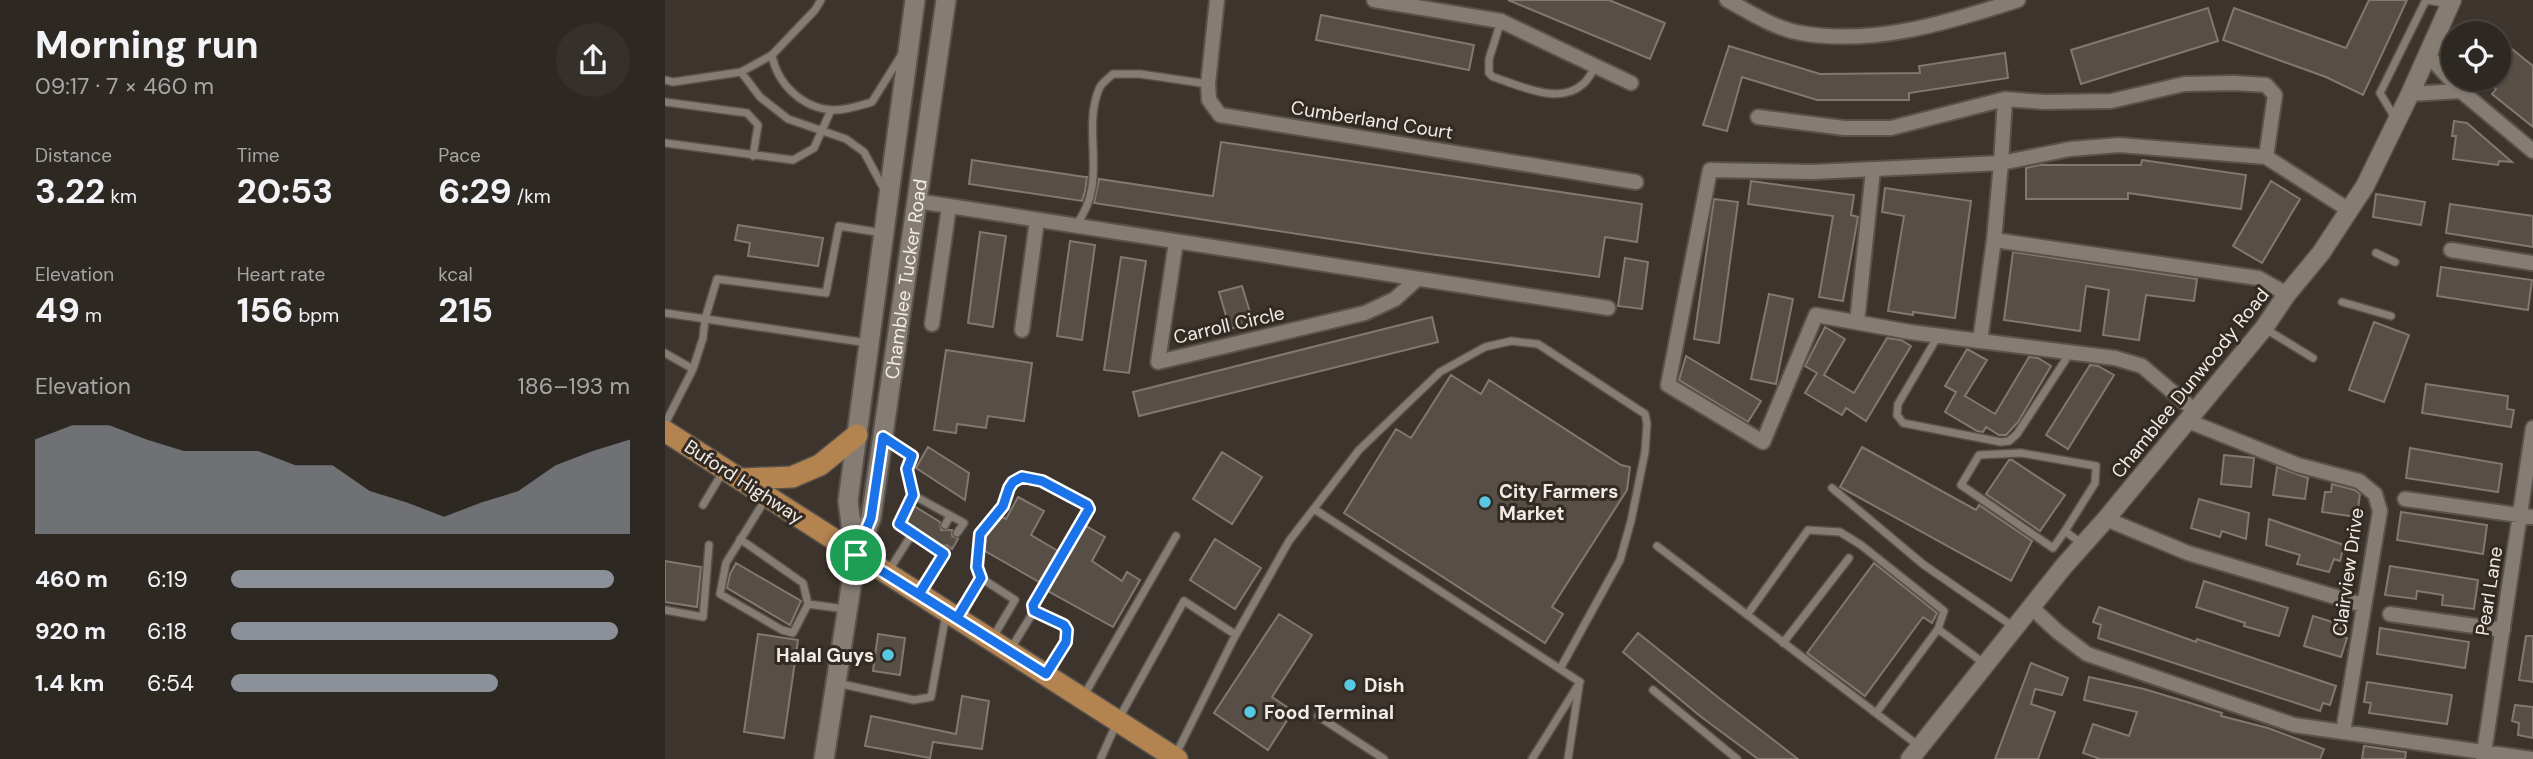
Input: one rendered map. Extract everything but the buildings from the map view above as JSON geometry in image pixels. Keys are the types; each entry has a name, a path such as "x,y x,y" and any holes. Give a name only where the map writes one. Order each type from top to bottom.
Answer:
{"main road":[{"name":"Chamblee Tucker Road","path":"856,555 848,501 915,0"},
{"name":"Chamblee Tucker Road","path":"824,759 856,555 871,518 946,0"},
{"name":"Buford Highway","path":"665,431 1176,758"},
{"path":"733,474 792,477 820,465 857,435"}],"street":[{"name":"Cumberland Court","path":"1217,0 1208,84 1209,100 1220,115 1636,182"},
{"path":"1374,0 1501,21 1631,83"},
{"path":"1727,0 1763,20 1799,33 1837,36 1877,35 1982,13 2002,3 2018,0"},
{"name":"Chamblee Dunwoody Road","path":"1915,752 2082,545 2264,328 2287,294 2321,253 2365,186 2451,2"},
{"path":"2428,55 2441,69"},
{"path":"1758,117 1844,128 1891,128 2005,99 2044,102 2111,101 2183,84 2266,85 2275,95 2267,153"},
{"path":"2410,94 2461,91 2533,151"},
{"path":"1980,341 1994,240 2005,99"},
{"path":"1857,322 1873,170 2001,163 2070,149 2119,145 2267,153 2349,210"},
{"name":"Clairview Drive","path":"1873,170 1710,170 1668,385 1763,442 1816,315 1938,336 2115,358 2142,366 2191,416 2298,465 2359,481 2375,494 2380,512 2343,732"},
{"path":"917,201 1608,307"},
{"path":"932,324 949,207"},
{"path":"1022,330 1037,220"},
{"path":"1994,240 2258,278 2287,294"},
{"name":"Carroll Circle","path":"1176,242 1158,362 1365,313 1395,299 1417,279"},
{"path":"2451,250 2533,263"},
{"name":"Pearl Lane","path":"2484,755 2503,630 2526,516 2533,428"},
{"path":"2405,499 2526,516"},
{"path":"2106,519 2188,553 2363,605"},
{"path":"2031,607 2057,632 2087,654 2294,725 2484,755 2532,759"},
{"path":"2390,614 2503,630"}],"lane":[{"path":"665,80 673,82 741,72 772,55 815,10 821,0"},
{"path":"2397,121 2380,93 2426,1 2451,2"},
{"path":"1501,21 1489,59 1489,73 1493,77 1545,93 1567,93 1583,85 1596,66"},
{"path":"772,55 775,69 785,85 800,99 831,110 851,109 872,102 910,42"},
{"path":"741,72 772,108 788,119 846,139 864,152 889,197"},
{"path":"1075,226 1083,216 1095,177 1095,108 1099,87 1113,74 1140,74 1208,84"},
{"path":"665,102 747,113 758,125 753,156"},
{"path":"665,143 793,160 814,148 831,110"},
{"path":"665,424 693,369 717,279 826,293 839,226 884,233"},
{"path":"2376,253 2395,262"},
{"path":"2342,302 2391,316"},
{"path":"665,313 869,343"},
{"path":"2264,328 2313,358"},
{"path":"1938,336 1898,404 1898,415 1903,423 2001,442 2017,434 2071,352"},
{"path":"1176,758 1236,635 1289,541 1359,450 1440,372 1485,347 1511,341 1538,344 1645,414 1647,424 1631,521 1620,559 1560,669"},
{"path":"665,353 693,369"},
{"path":"883,437 912,456 907,469 913,495 899,524 945,552 919,594"},
{"path":"2021,453 2096,466 2095,483 2065,531 2053,548 1961,485 1979,455 2021,453"},
{"path":"703,505 733,474"},
{"path":"1000,645 1015,600 981,578 977,567 980,534 1003,506 1013,482 1022,477 1042,481 1087,505 1089,509 1033,605 1034,611"},
{"path":"1832,488 1924,565 2015,627"},
{"path":"913,495 964,523 957,533"},
{"path":"740,539 803,583 808,604 793,633 782,630 720,594 726,562 740,539 767,496"},
{"path":"928,515 933,506"},
{"path":"1314,509 1580,682"},
{"path":"945,525 950,516"},
{"path":"1747,615 1808,530 1840,533 1861,545 1944,611 1938,629 1876,713"},
{"path":"2065,531 2082,545"},
{"path":"886,574 915,534"},
{"path":"1083,698 1176,536"},
{"path":"665,610 702,617 709,545"},
{"path":"1657,546 1876,713 1915,752"},
{"path":"1783,643 1849,558"},
{"path":"836,682 914,700 930,697 952,615 981,578"},
{"path":"1101,758 1118,720 1184,601 1236,635"},
{"path":"808,604 847,609"},
{"path":"1000,645 1034,611"},
{"path":"1034,611 1064,625 1067,630 1066,642 1046,674"},
{"path":"1938,629 1985,664"},
{"path":"1532,759 1580,682"},
{"path":"1568,759 1580,682"},
{"path":"1654,690 1737,759"},
{"path":"1318,716 1384,759"}],"place":[{"name":"City Farmers Market","path":"1485,502"},
{"name":"Halal Guys","path":"888,655"},
{"name":"Dish","path":"1350,685"},
{"name":"Food Terminal","path":"1250,712"}],"route":[{"path":"883,437 912,456 907,469 913,495 899,524 944,554 919,594 957,618 981,578 977,567 980,534 1003,506 1013,482 1022,477 1042,481 1087,505 1089,509 1033,605 1034,611 1064,625 1068,634 1066,642 1046,674 856,555 871,518 883,437"}]}
